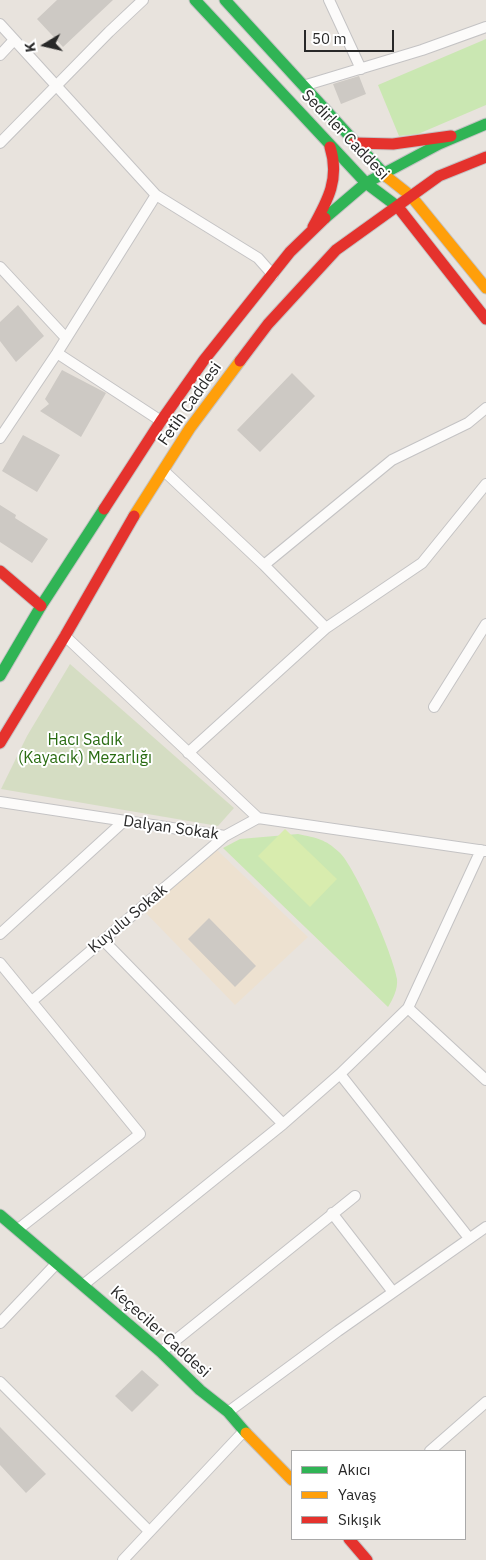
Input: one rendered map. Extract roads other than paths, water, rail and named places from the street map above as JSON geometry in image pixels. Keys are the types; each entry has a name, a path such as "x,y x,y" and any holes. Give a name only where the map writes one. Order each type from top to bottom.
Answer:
{"main road":[{"name":"Sedirler Caddesi","path":"195,0 366,183 397,206 486,319"},
{"name":"Sedirler Caddesi","path":"225,0 383,174 411,196 486,288"},
{"name":"Fetih Caddesi","path":"0,744 65,636 113,523 161,421 204,360 290,252 366,183 459,135 486,124"},
{"path":"354,143 394,144 459,135"},
{"path":"310,233 334,183 335,158 328,142"},
{"name":"Fetih Caddesi","path":"0,676 40,606 113,523 164,471 190,428 268,324 336,250 439,176 486,157"},
{"path":"0,570 40,606"},
{"name":"Keçeciler Caddesi","path":"0,1215 161,1352 200,1390 228,1412 291,1479"},
{"path":"350,1540 367,1560"}],"street":[{"path":"0,143 143,0"},
{"path":"329,0 361,69"},
{"path":"0,24 156,195 258,258 273,275"},
{"path":"303,86 422,50 486,27"},
{"path":"0,55 14,40"},
{"path":"0,438 57,353 156,195"},
{"path":"0,267 66,338"},
{"path":"57,353 161,421"},
{"path":"264,565 392,460 468,423 486,408"},
{"path":"164,471 264,565 326,628"},
{"path":"188,753 326,628 422,563 486,484"},
{"path":"434,708 486,624"},
{"path":"65,636 258,818 484,851 408,1008 340,1074 283,1124 83,1285"},
{"name":"Dalyan Sokak","path":"0,802 225,836 258,818"},
{"path":"0,934 124,821"},
{"name":"Kuyulu Sokak","path":"32,1001 225,836"},
{"path":"103,940 283,1124"},
{"path":"0,963 140,1134 17,1230"},
{"path":"408,1008 486,1080"},
{"path":"340,1074 469,1238"},
{"path":"161,1352 355,1196"},
{"path":"332,1213 393,1292"},
{"path":"228,1412 486,1227"},
{"path":"0,1323 57,1263"},
{"path":"0,1382 149,1531"},
{"path":"431,1450 486,1402"},
{"path":"123,1560 244,1431"}],"park label":[{"name":"Hacı Sadık (Kayacık) Mezarlığı","path":"85,749"}]}
